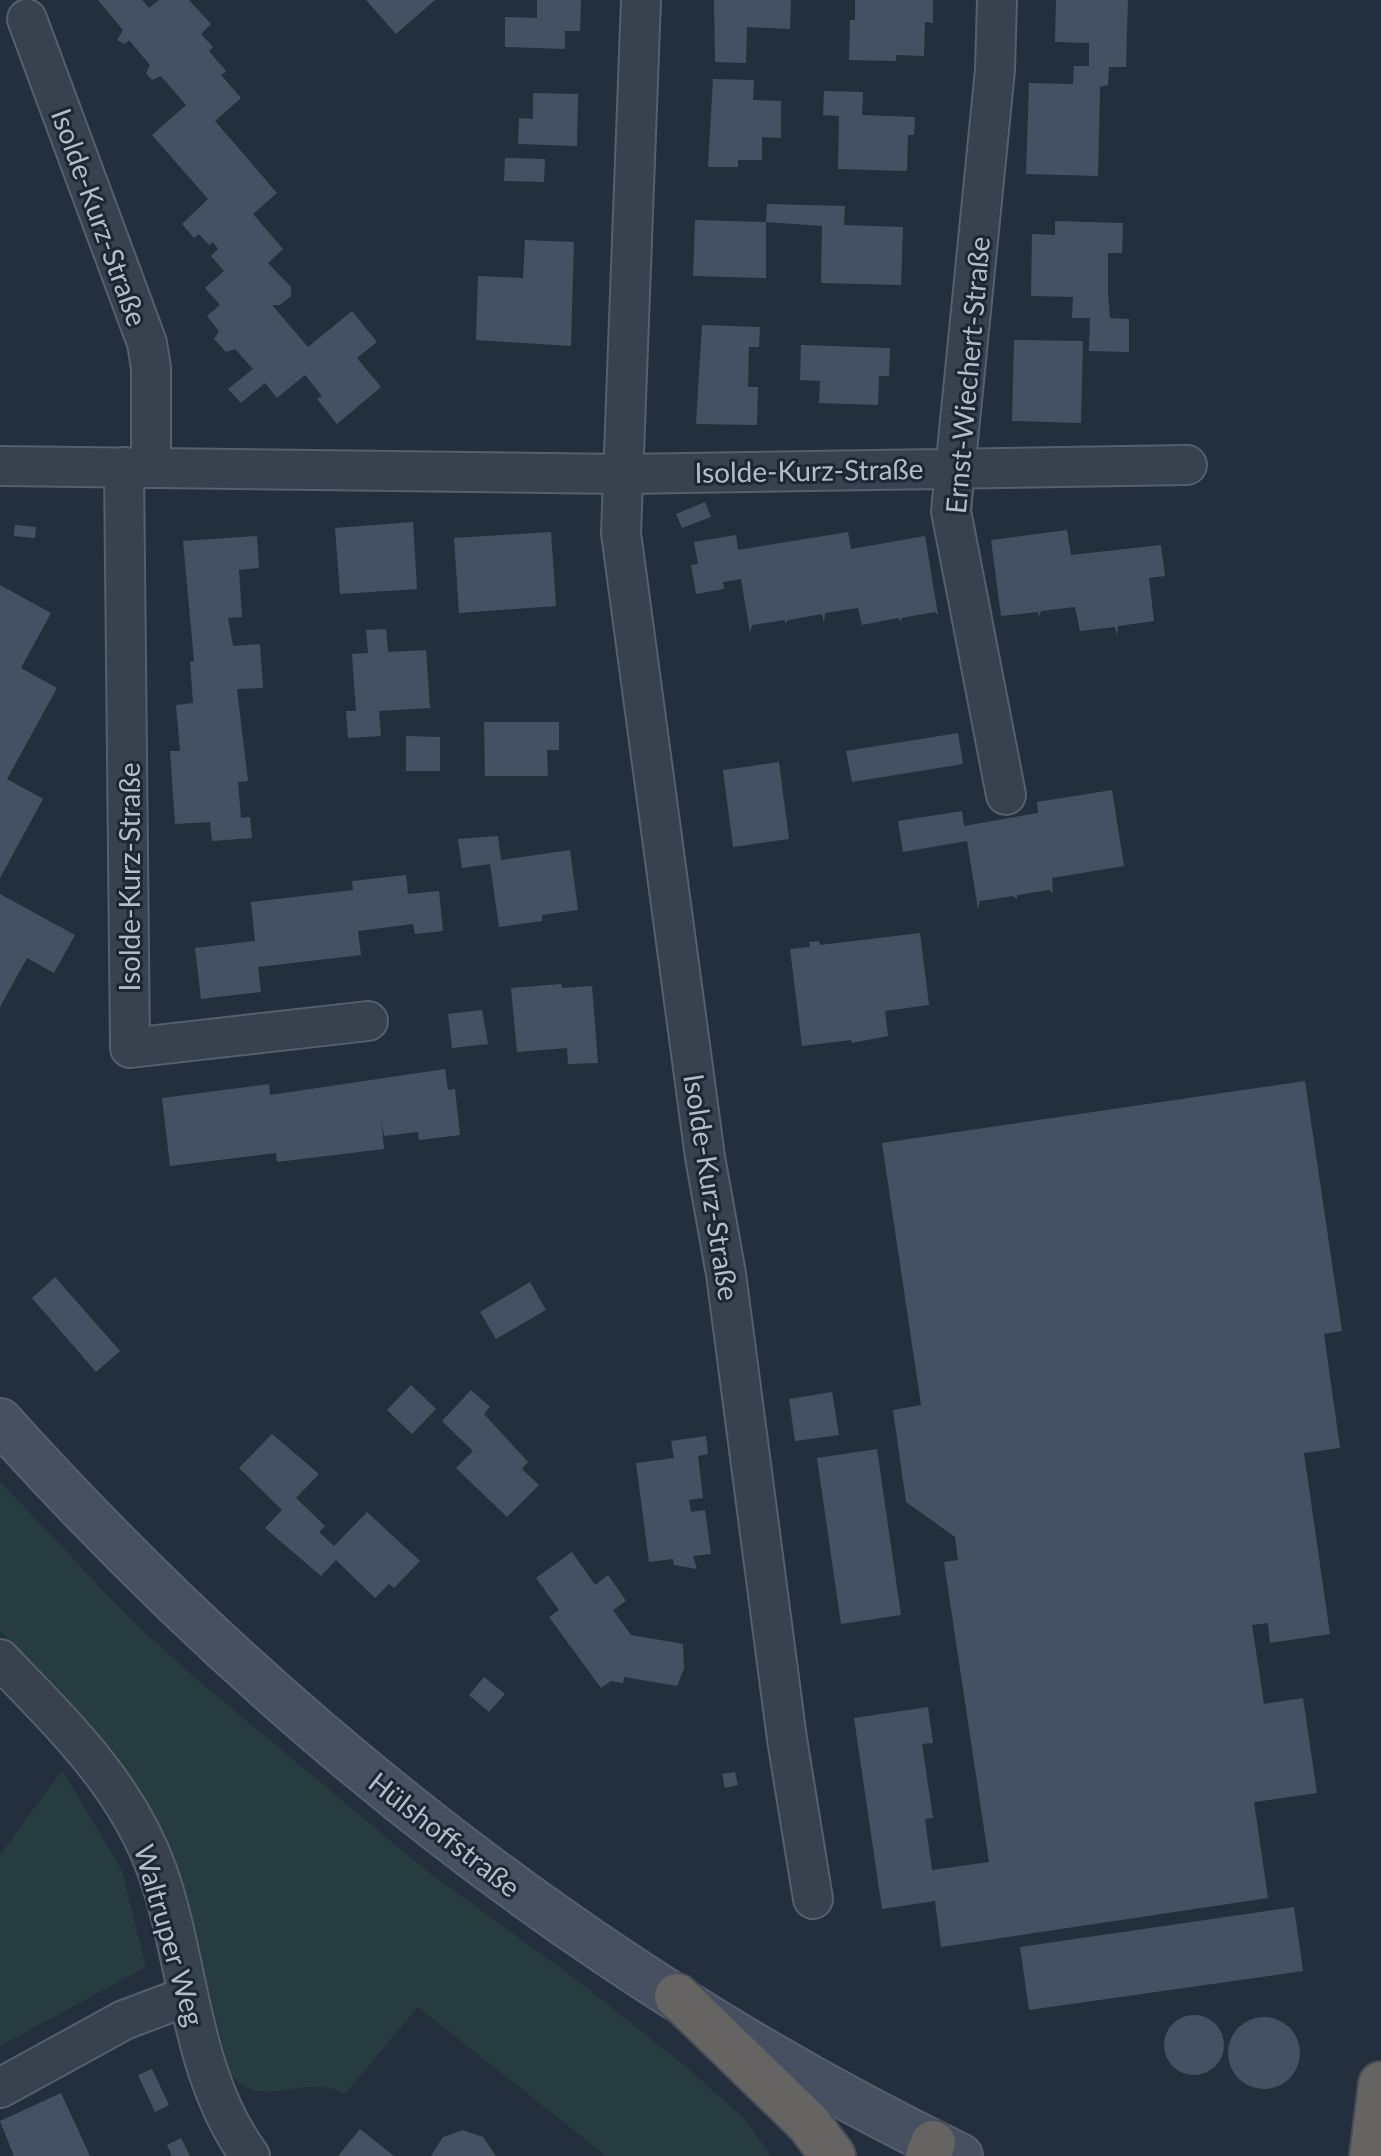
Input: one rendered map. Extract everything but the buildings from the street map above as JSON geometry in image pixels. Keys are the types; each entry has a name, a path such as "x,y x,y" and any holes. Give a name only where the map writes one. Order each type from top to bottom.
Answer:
{"highway":[{"path":"677,1996 809,2124 833,2156"},
{"path":"1372,2156 1381,2084"}],"main road":[{"name":"Hülshoffstraße","path":"0,1421 138,1569 271,1694 462,1850 553,1916 677,1996 940,2152"}],"street":[{"name":"Isolde-Kurz-Straße","path":"641,0 623,474 623,549 705,1157 726,1274 787,1739 813,1899"},
{"name":"Ernst-Wiechert-Straße","path":"997,0 995,70 951,511 1006,795"},
{"name":"Isolde-Kurz-Straße","path":"27,19 147,343 151,368 137,467 130,1048 368,1021"},
{"name":"Isolde-Kurz-Straße","path":"0,466 623,474 1187,465"},
{"name":"Waltruper Weg","path":"0,1659 88,1751 129,1807 159,1876 212,2081 250,2156"},
{"path":"0,2088 124,2020 188,1996"}],"green space":[{"path":"0,1481 131,1620 199,1681 423,1868 577,1980 690,2070 746,2120 771,2156 606,2156 418,2007 345,2094 330,2088 270,2092 243,2086 231,2075 181,1888 152,1816 119,1761 0,1631"},
{"path":"62,1770 122,1871 146,1967 0,2046 0,1855"}]}
